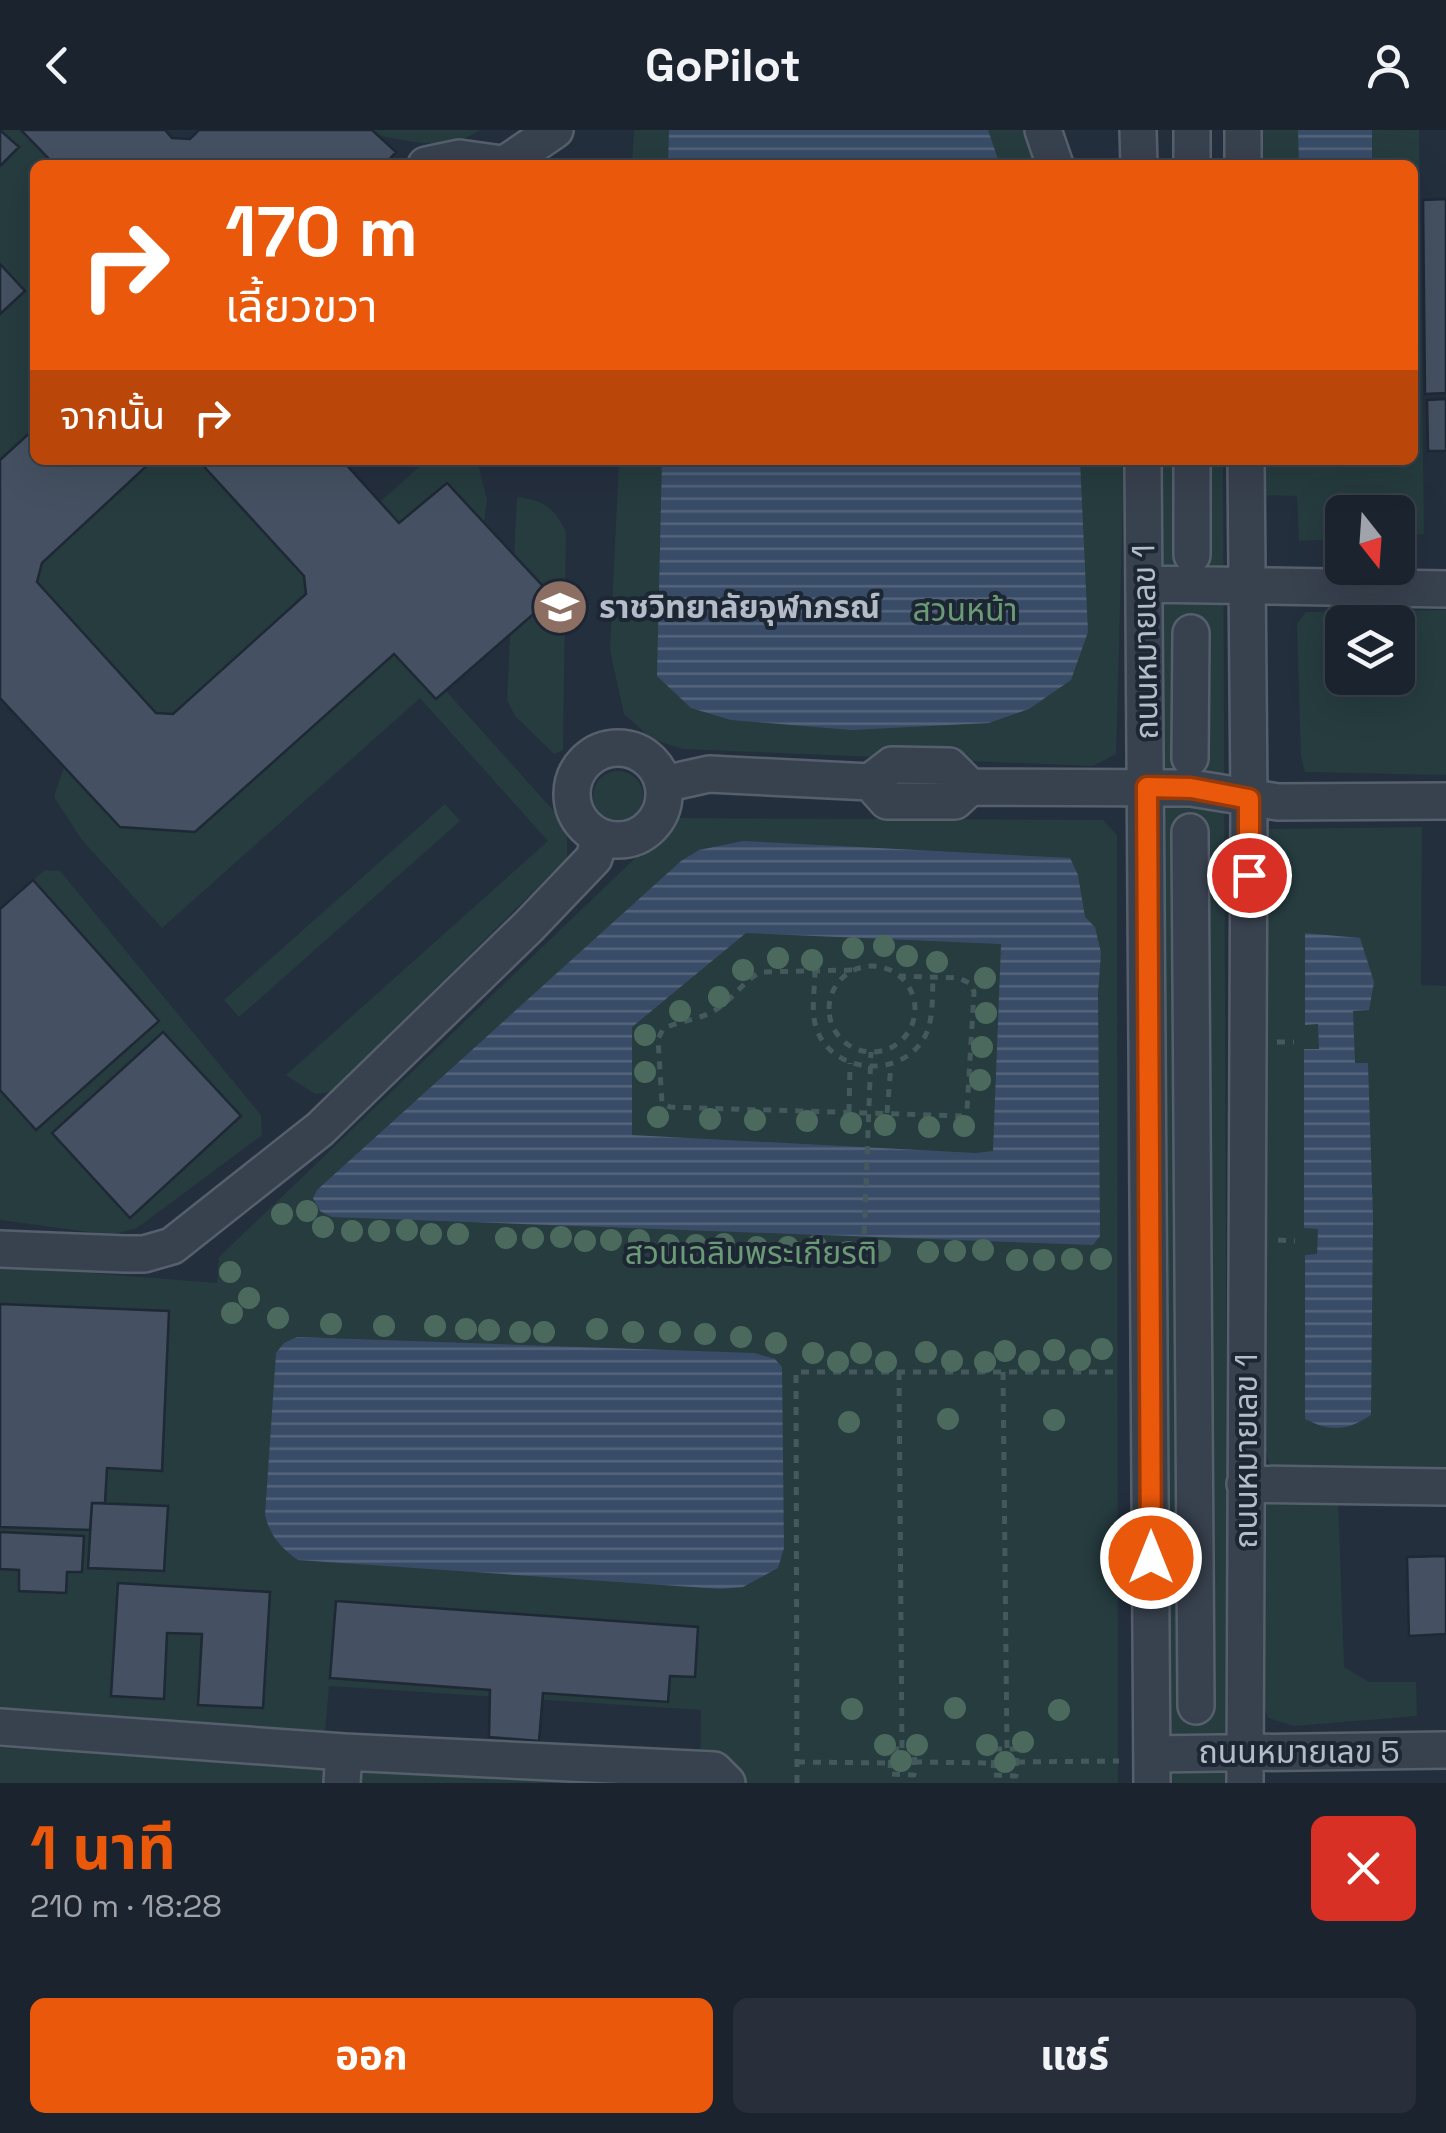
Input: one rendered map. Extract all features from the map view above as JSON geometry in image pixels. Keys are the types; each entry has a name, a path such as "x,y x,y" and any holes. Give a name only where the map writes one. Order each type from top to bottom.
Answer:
{"street":[{"path":"512,160 554,130"},
{"path":"1043,130 1053,160"},
{"path":"1138,130 1139,160"},
{"path":"1192,130 1192,160"},
{"path":"1243,130 1244,160"},
{"path":"449,160 474,160"},
{"name":"ถนนหมายเลข 1","path":"1143,465 1147,787 1143,1766"},
{"name":"ถนนหมายเลข 1","path":"1192,465 1192,555"},
{"name":"ถนนหมายเลข 1","path":"1245,1768 1249,799 1246,465"},
{"path":"1144,584 1446,588"},
{"name":"ถนนหมายเลข 1","path":"1190,758 1191,633"},
{"path":"612,748 642,753 654,763 664,784 663,807 645,832 631,839 600,836 588,829 572,803 572,788 585,761 612,748"},
{"path":"664,784 709,774 870,782 892,766 949,766 970,786 1191,788 1249,799 1446,801"},
{"name":"ถนนหมายเลข 1","path":"1190,832 1196,1706"},
{"path":"0,1249 144,1254 172,1246 320,1129 594,858 600,836"},
{"path":"1245,1484 1446,1488"},
{"path":"0,1727 343,1768 714,1770 727,1783"},
{"name":"ถนนหมายเลข 5","path":"1143,1766 1245,1768 1446,1750"}],"path":[{"path":"879,966 899,976 959,978 971,984 974,992 967,1110 962,1116 670,1107 662,1102 658,1039 663,1028 714,1012 761,972 852,970 879,966"},
{"path":"815,970 814,1019 820,1036 832,1052 850,1063 871,1067 891,1064 909,1055 923,1040 931,1021 934,978"},
{"path":"852,970 833,989 828,1016 840,1040 852,1048 871,1052 894,1046 913,1023 913,994 899,976"},
{"path":"863,1266 871,1052"},
{"path":"849,1112 850,1063"},
{"path":"888,1113 891,1064"},
{"path":"797,1783 796,1372 1121,1372"},
{"path":"899,1372 902,1749"},
{"path":"1004,1372 1007,1749"},
{"path":"891,1748 902,1749 915,1749 914,1775 890,1774 891,1748"},
{"path":"994,1748 1007,1749 1018,1749 1016,1776 1006,1779 993,1775 994,1748"},
{"path":"797,1762 891,1763"},
{"path":"914,1762 994,1763"},
{"path":"1017,1762 1143,1766"},
{"path":"903,1775 903,1783"}],"green space":[{"path":"0,130 21,130 50,160 30,160 30,433 0,460 0,314 25,291 0,264"},
{"path":"372,130 480,130 455,141 430,143 377,135"},
{"path":"634,130 1032,130 1043,160 632,160"},
{"path":"1252,130 1419,130 1424,534 1415,535 1415,495 1325,495 1325,540 1299,541 1297,496 1255,495 1255,465 1418,465 1418,160 1252,160"},
{"path":"148,465 203,465 304,576 306,594 173,714 156,713 37,583 42,563"},
{"path":"421,465 478,465 487,500 484,522 447,483 399,523 380,502"},
{"name":"สวนหน้า","path":"619,465 1124,465 1116,754 1093,766 683,749 652,739 624,714 610,650"},
{"path":"1161,465 1223,465 1228,1783 1166,1783"},
{"path":"517,497 547,506 566,532 563,750 554,754 515,716 507,700"},
{"path":"1415,610 1446,610 1446,775 1305,772 1301,756 1297,624 1306,612 1325,612 1325,695 1415,695"},
{"path":"394,654 436,699 446,691 560,818 567,837 567,858 331,1092 315,1094 286,1075 548,841 420,698 162,928 82,840 54,797 64,767"},
{"path":"618,771 635,779 643,796 635,813 618,821 601,813 593,796 601,779"},
{"path":"445,804 460,821 239,1017 224,1000"},
{"name":"สวนเฉลิมพระเกียรติ","path":"677,818 1103,820 1117,835 1118,1783 0,1783 0,1748 700,1780 701,1710 329,1686 325,1732 0,1717 0,1266 217,1283 219,1257"},
{"path":"1422,827 1421,985 1446,986 1446,1471 1270,1467 1263,1441 1265,829"},
{"path":"45,870 60,871 261,1115 262,1135 137,1228 111,1235 0,1220 0,909"},
{"path":"1271,1497 1338,1499 1344,1667 1369,1682 1416,1682 1417,1716 1294,1726 1268,1718 1263,1702 1260,1514"}],"water":[{"path":"669,130 988,130 998,160 668,160"},
{"path":"1298,130 1372,130 1372,160 1299,160"},
{"name":"สวนหน้า","path":"662,465 1080,465 1088,632 1071,680 1029,709 989,723 851,730 731,720 691,708 657,676"},
{"path":"743,841 1070,858 1078,875 1085,917 1095,927 1101,953 1100,1236 1093,1245 332,1217 320,1211 313,1198 317,1190 681,861 699,850","holes":["746,933 1001,944 993,1151 632,1135 632,1027"]},
{"path":"1305,933 1360,938 1374,982 1369,1010 1353,1011 1355,1063 1368,1063 1373,1218 1371,1415 1339,1428 1305,1419 1305,1255 1317,1254 1318,1229 1304,1228 1304,1049 1319,1049 1318,1024 1305,1025"},
{"path":"297,1337 754,1353 775,1359 782,1367 784,1548 778,1568 743,1587 721,1589 298,1560 277,1541 265,1515 276,1353 284,1343"}],"building":[{"path":"0,130 19,147 0,166"},
{"path":"21,130 165,130 172,138 190,139 199,130 372,130 396,152 389,160 50,160"},
{"path":"1446,199 1446,393 1425,394 1423,200"},
{"path":"0,264 25,291 0,314"},
{"path":"1446,399 1446,451 1428,451 1427,400"},
{"path":"30,433 30,465 148,465 42,563 37,582 156,713 173,714 306,594 304,576 203,465 347,465 399,523 447,483 553,597 436,699 394,654 195,832 120,827 0,698 0,460"},
{"path":"33,880 159,1021 36,1130 0,1090 0,909"},
{"path":"163,1032 241,1116 130,1218 52,1133"},
{"path":"0,1304 169,1311 162,1471 107,1468 105,1503 92,1503 90,1530 0,1527"},
{"path":"92,1503 168,1506 164,1571 88,1568"},
{"path":"0,1532 84,1536 82,1572 67,1572 66,1593 19,1591 19,1570 0,1569"},
{"path":"1446,1556 1446,1634 1409,1636 1407,1557"},
{"path":"118,1583 270,1592 263,1708 198,1705 202,1634 167,1633 164,1699 111,1696"},
{"path":"336,1601 698,1627 695,1677 670,1676 668,1702 543,1693 539,1741 489,1737 490,1690 330,1678"}],"place":[{"name":"ราชวิทยาลัยจุฬาภรณ์","path":"560,607"}],"route":[{"path":"1151,1558 1147,787 1191,788 1249,799 1249,875"}]}
